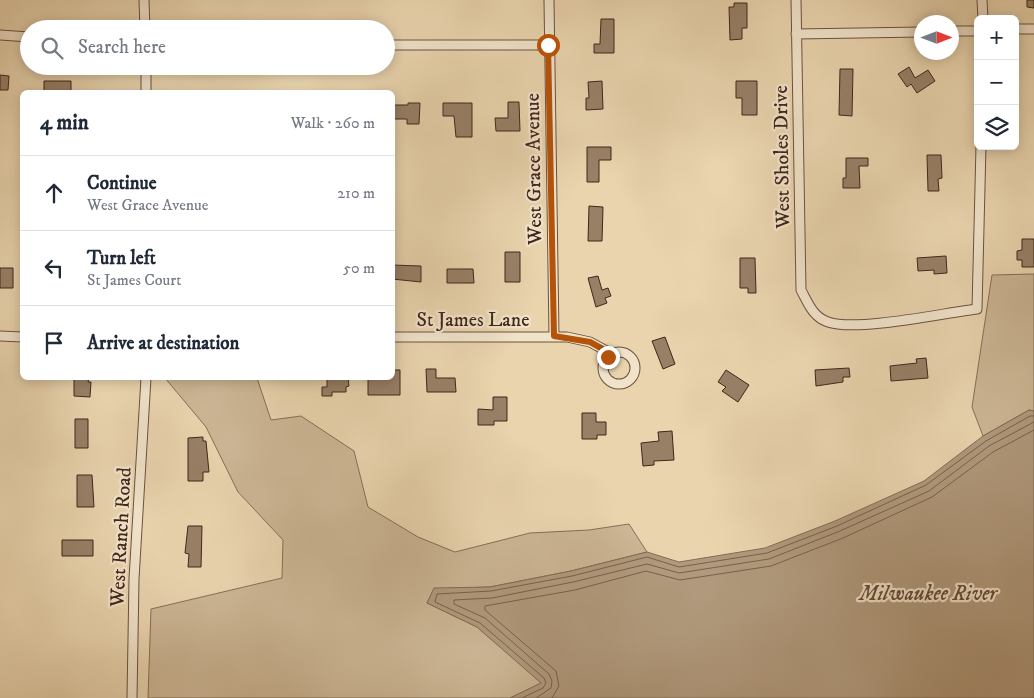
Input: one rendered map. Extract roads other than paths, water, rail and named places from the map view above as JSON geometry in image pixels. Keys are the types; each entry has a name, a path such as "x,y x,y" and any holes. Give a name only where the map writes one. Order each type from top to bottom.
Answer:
{"street":[{"path":"144,0 145,20"},
{"name":"West Grace Avenue","path":"548,0 554,336"},
{"name":"West Sholes Drive","path":"796,0 801,290 812,311 827,321 850,326 977,309 980,150"},
{"path":"982,0 983,15"},
{"path":"1019,29 1034,29"},
{"path":"959,31 974,31"},
{"path":"796,34 914,32"},
{"path":"0,35 20,36"},
{"path":"395,45 548,45"},
{"path":"146,75 146,90"},
{"path":"0,336 20,337"},
{"name":"St James Lane","path":"395,337 554,336 590,342 612,354"},
{"name":"West Ranch Road","path":"132,698 134,579 146,380"}],"water":[{"name":"Milwaukee River","path":"1029,410 1034,411 1034,698 510,698 541,683 477,627 427,603 434,588 490,587 571,571 647,552 679,562 765,548 835,521 924,481 983,436"}]}
